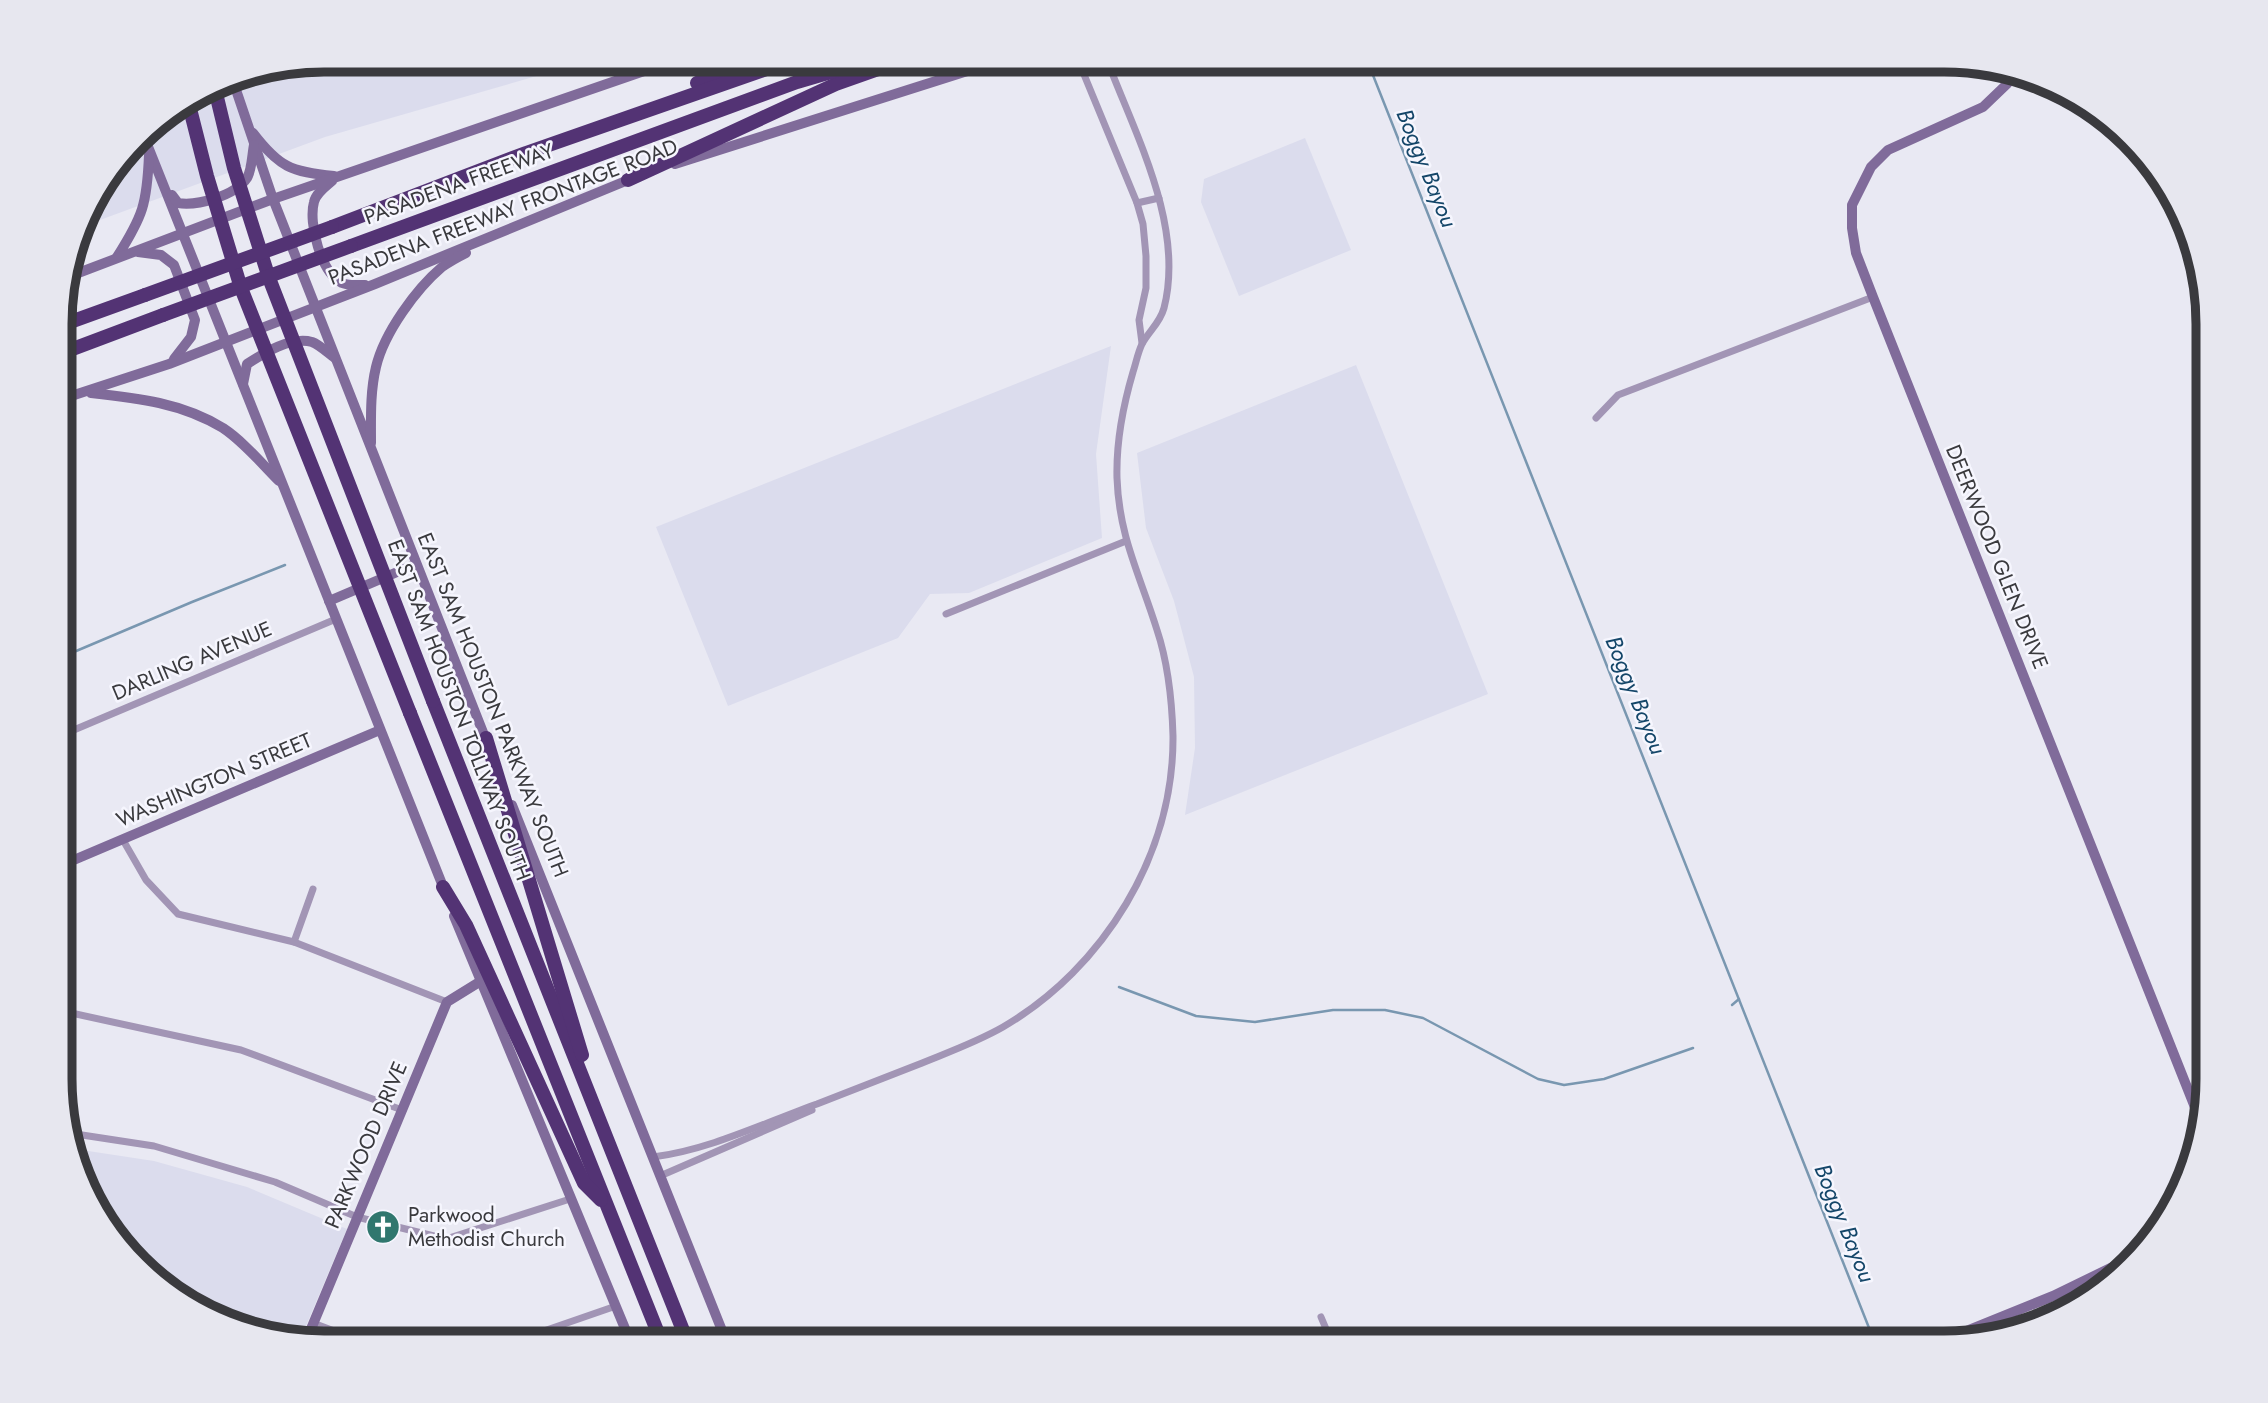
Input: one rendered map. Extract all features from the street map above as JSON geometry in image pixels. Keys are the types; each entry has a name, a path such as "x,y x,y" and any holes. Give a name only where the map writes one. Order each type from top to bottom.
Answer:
{"highway":[{"path":"526,153 725,72"},
{"name":"PASADENA FREEWAY","path":"72,322 526,153 758,72"},
{"name":"PASADENA FREEWAY","path":"72,349 797,82 831,72"},
{"path":"628,180 836,84 870,72"},
{"name":"EAST SAM HOUSTON TOLLWAY SOUTH","path":"217,96 234,168 269,278 521,928 683,1331"},
{"path":"190,110 207,176 242,288 657,1331"},
{"path":"486,738 607,1136"},
{"path":"443,887 466,925 584,1183 606,1205"}],"main road":[{"path":"77,273 273,199 641,72"},
{"name":"PASADENA FREEWAY FRONTAGE ROAD","path":"72,397 169,364 375,284 628,180 965,72"},
{"name":"DEERWOOD GLEN DRIVE","path":"2009,80 1983,107 1888,149 1871,167 1852,205 1852,228 1857,253 1873,297 2195,1107"},
{"name":"EAST SAM HOUSTON PARKWAY SOUTH","path":"235,88 273,199 371,450 722,1331"},
{"path":"248,126 271,156 284,165 305,173 336,177"},
{"path":"164,184 177,203 192,205 232,192 247,177 254,144"},
{"path":"147,145 443,887 626,1331"},
{"path":"117,257 144,211 148,188 149,149"},
{"path":"336,177 318,193 313,204 322,259 330,272 344,284 375,284"},
{"path":"371,450 371,396 377,364 388,336 403,311 443,267 492,237"},
{"path":"135,251 160,255 174,265 195,320 191,337 169,364"},
{"path":"243,384 247,364 267,351 302,340 315,343 335,358"},
{"path":"85,392 165,403 198,415 234,437 284,487"},
{"path":"329,601 416,564"},
{"name":"WASHINGTON STREET","path":"72,861 380,730"},
{"path":"447,1002 481,981"},
{"name":"PARKWOOD DRIVE","path":"310,1331 447,1002"},
{"path":"1969,1330 2053,1296 2111,1268"},
{"path":"2053,1296 2086,1288"}],"street":[{"path":"1083,72 1137,203 1143,224 1146,288 1139,320 1142,343"},
{"path":"653,1157 700,1146 844,1094 981,1039 1026,1012 1081,965 1110,929 1132,894 1150,855 1162,820 1171,777 1173,734 1168,679 1161,643 1126,541 1117,478 1125,397 1142,343 1160,320 1167,290 1169,255 1159,198 1112,72"},
{"path":"1137,203 1159,198"},
{"path":"1596,418 1618,395 1873,297"},
{"path":"946,614 1126,541"},
{"name":"DARLING AVENUE","path":"72,731 336,619"},
{"path":"123,840 146,880 178,914 294,943 447,1002"},
{"path":"294,943 313,889"},
{"path":"72,1013 241,1050 402,1110"},
{"path":"660,1176 820,1107 844,1094"},
{"path":"78,1134 154,1146 275,1182 357,1217 446,1239 570,1199"},
{"path":"543,1331 615,1306"},
{"path":"1321,1317 1327,1331"},
{"path":"313,1323 334,1331"}],"shaded area":[{"path":"307,72 550,72 325,137 93,223 105,198 124,170 158,134 198,105 258,80"},
{"path":"1305,138 1351,250 1239,296 1201,202 1204,179"},
{"path":"1111,346 1096,454 1102,538 969,593 930,594 898,638 728,706 656,527"},
{"path":"1356,365 1488,694 1185,815 1195,748 1194,677 1174,601 1146,528 1137,453"},
{"path":"82,1150 154,1161 247,1187 347,1229 304,1331 258,1323 198,1298 158,1269 124,1233 105,1205"}],"waterway":[{"name":"Boggy Bayou","path":"1372,72 1870,1331"},
{"path":"72,653 285,565"},
{"path":"1119,987 1196,1016 1255,1022 1333,1010 1385,1010 1423,1018 1538,1079 1564,1085 1604,1079 1693,1048"},
{"path":"1732,1005 1739,999"}],"place":[{"name":"Parkwood Methodist Church","path":"383,1227"}]}
